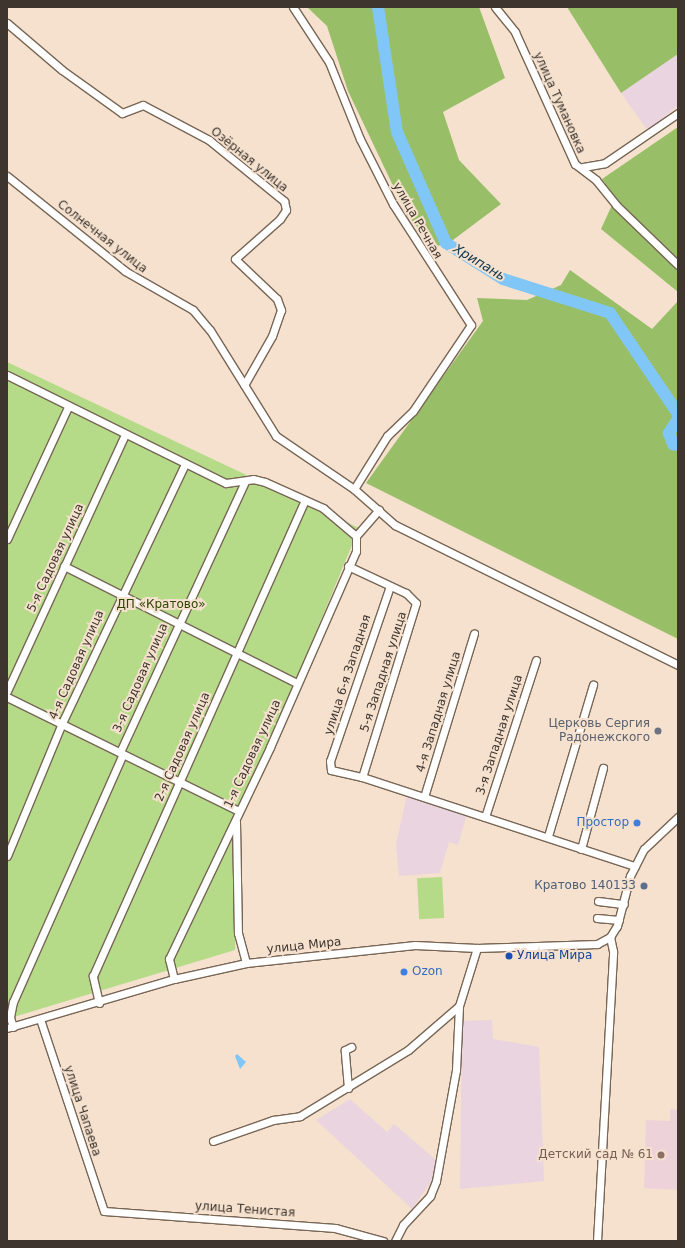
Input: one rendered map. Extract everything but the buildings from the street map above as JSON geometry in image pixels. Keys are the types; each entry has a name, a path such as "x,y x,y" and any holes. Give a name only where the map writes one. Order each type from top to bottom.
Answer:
{"street":[{"name":"улица Речная","path":"293,7 329,62 360,139 393,204 428,263 466,312 472,325 412,411 387,436 354,489"},
{"name":"улица Тумановка","path":"496,8 515,32 574,164 582,167 678,265"},
{"name":"Озёрная улица","path":"7,23 62,70 122,113 143,105 209,140 284,201 286,210 280,219 235,259 277,299 281,310 272,336 244,385"},
{"path":"582,167 605,163 678,112"},
{"name":"Солнечная улица","path":"7,176 125,271 193,310 244,385 276,436 354,489 395,525 678,664"},
{"path":"8,378 226,483 245,482 253,479 265,482 304,502 323,508 356,536 379,510"},
{"path":"7,539 68,407"},
{"name":"5-я Садовая улица","path":"7,691 125,434"},
{"name":"4-я Садовая улица","path":"7,856 62,723 185,464"},
{"name":"3-я Садовая улица","path":"10,1027 13,1002 179,622 245,482"},
{"name":"2-я Садовая улица","path":"99,1003 93,976 304,502"},
{"name":"1-я Садовая улица","path":"174,979 169,959 236,818 356,551 356,536"},
{"path":"64,566 297,682"},
{"name":"5-я Западная улица","path":"348,566 411,596 416,607 362,777"},
{"name":"улица 6-я Западная","path":"362,777 331,770 330,761 390,586"},
{"name":"4-я Западная улица","path":"424,797 474,633"},
{"name":"3-я Западная улица","path":"485,817 536,660"},
{"path":"548,836 594,685"},
{"path":"7,697 239,811"},
{"path":"581,849 602,768"},
{"path":"362,777 548,836 581,849 635,866"},
{"path":"597,1241 613,951 610,937 619,920 635,866 650,841 678,817"},
{"path":"236,818 238,933 246,963"},
{"path":"598,902 624,904"},
{"path":"597,918 619,920"},
{"name":"улица Мира","path":"10,1027 99,1003 174,979 246,963 415,945 477,948 588,946 610,937"},
{"path":"394,1241 403,1225 430,1196 436,1181 456,1070 459,1006 477,948"},
{"path":"213,1141 272,1120 300,1116 346,1090 408,1050 459,1006"},
{"name":"улица Чапаева","path":"40,1019 104,1211"},
{"path":"346,1090 346,1050 351,1047"},
{"name":"улица Тенистая","path":"104,1211 335,1228 384,1241"}],"shaded area":[{"path":"678,54 678,105 648,131 621,93"},
{"path":"407,795 467,814 458,845 449,842 440,873 399,876 396,844"},
{"path":"492,1020 493,1039 539,1047 544,1181 460,1189 462,1021"},
{"path":"350,1099 387,1132 394,1124 434,1158 437,1166 433,1179 412,1209 316,1120"},
{"name":"Детский сад № 61","path":"670,1109 678,1110 678,1190 644,1188 646,1120 670,1121"}],"green space":[{"path":"307,7 479,7 505,78 443,112 459,160 501,204 449,243 433,247 406,213 348,91 327,26"},
{"path":"567,7 678,7 678,54 621,93"},
{"path":"678,127 678,259 620,204 602,179"},
{"path":"612,205 678,269 678,292 601,229"},
{"path":"570,270 652,329 678,301 678,639 366,483 483,321 477,298 527,300 561,285"},
{"name":"ДП «Кратово»","path":"7,362 359,528 238,821 235,950 7,1019"},
{"path":"442,877 444,918 419,919 417,878"}],"water":[{"path":"237,1054 246,1062 240,1069 235,1056"}],"waterway":[{"name":"Хрипань","path":"378,7 397,132 446,243 503,279 610,313 678,414"},
{"name":"Хрипань","path":"678,419 669,433 673,444 678,445"}],"place":[{"name":"Церковь Сергия Радонежского","path":"658,731"},
{"name":"Простор","path":"637,823"},
{"name":"Кратово 140133","path":"644,886"},
{"name":"Улица Мира","path":"509,956"},
{"name":"Ozon","path":"404,972"},
{"name":"Детский сад № 61","path":"661,1155"}]}
